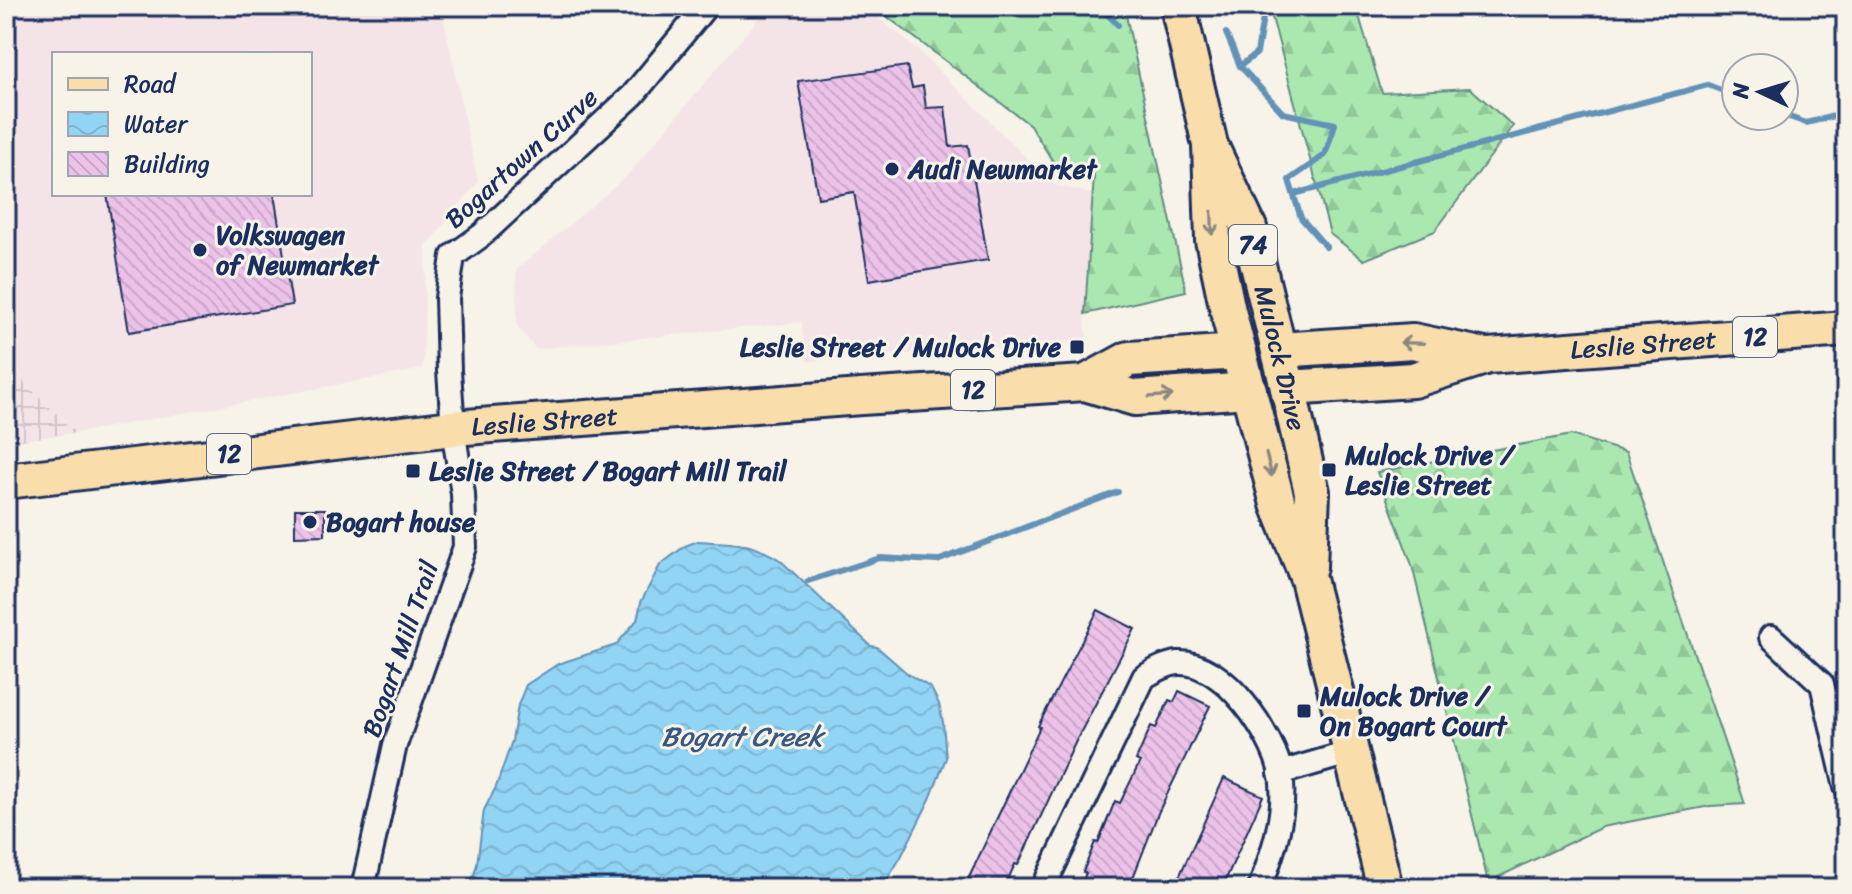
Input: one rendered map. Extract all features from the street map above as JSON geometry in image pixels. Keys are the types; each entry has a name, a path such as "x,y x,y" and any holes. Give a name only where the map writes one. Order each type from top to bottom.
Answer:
{"main road":[{"name":"Mulock Drive","path":"1178,6 1210,145 1213,240 1239,352 1278,504 1308,579 1385,888"},
{"name":"Mulock Drive","path":"1210,145 1249,228 1312,492 1308,579"},
{"name":"Leslie Street","path":"1288,388 1413,380 1488,356 1846,329"},
{"name":"Leslie Street","path":"1279,350 1413,341 1488,356"},
{"name":"Leslie Street","path":"1085,383 1129,359 1239,352"},
{"name":"Leslie Street","path":"6,481 453,428 1085,383 1135,398 1249,390"}],"street":[{"name":"Bogartown Curve","path":"453,428 447,298 453,256 482,235 633,95 706,6"},
{"name":"Bogart Mill Trail","path":"363,888 395,745 465,547 463,494 453,428"},
{"path":"1771,637 1822,684 1846,787"},
{"path":"1043,888 1144,677 1178,663 1198,667 1236,693 1258,719 1269,741 1280,773 1281,807 1275,848 1260,888"},
{"path":"1280,773 1352,752"}],"shaded area":[{"path":"56,6 441,6 478,182 426,247 423,369 76,433 6,364 6,15"},
{"path":"769,6 864,6 918,50 1054,185 1093,194 1085,314 1087,341 807,361 801,322 536,349 517,326 516,270 627,176"},
{"path":"6,364 76,433 6,442"}],"green space":[{"path":"873,6 1124,6 1186,291 1085,314 1094,175 1059,171 1030,125"},
{"path":"1269,6 1356,6 1382,93 1470,88 1513,126 1435,231 1364,260 1330,234"},
{"path":"1571,435 1626,452 1745,804 1710,806 1602,827 1488,882 1412,565 1377,472"}],"water":[{"name":"Bogart Creek","path":"698,541 749,546 780,560 871,646 877,647 908,674 931,688 943,722 946,758 930,799 882,888 470,888 477,864 484,810 496,787 512,741 518,705 526,685 558,664 616,645 637,620 641,602 660,565 685,546"}],"building":[{"name":"Audi Newmarket","path":"907,66 912,88 923,86 926,108 945,107 950,147 968,145 988,260 869,280 854,192 818,198 798,81"},
{"name":"Volkswagen of Newmarket","path":"107,196 274,196 292,305 129,332"},
{"name":"Bogart house","path":"295,509 325,509 325,535 295,536"},
{"path":"1098,610 1135,629 1004,888 964,888 1038,726"},
{"path":"1179,691 1210,706 1159,811 1129,888 1083,888 1086,873 1083,872 1095,842 1098,843 1115,801 1120,803 1140,762 1136,760 1151,726 1156,728 1169,700 1174,702"},
{"path":"1224,778 1263,796 1222,888 1174,888"}],"waterway":[{"name":"Bogart Creek","path":"1099,6 1118,25"},
{"path":"1240,66 1257,53 1265,6"},
{"name":"Bogart Creek","path":"1226,33 1240,66 1283,113 1335,124 1325,155 1289,180 1301,218 1326,247"},
{"path":"1294,194 1708,85 1720,90"},
{"path":"1800,121 1806,123 1846,113"},
{"name":"Bogart Creek","path":"808,581 880,558 937,561 1118,492"},
{"name":"Bogart Creek","path":"453,884 454,888"}],"place":[{"name":"Audi Newmarket","path":"892,169"},
{"name":"Volkswagen of Newmarket","path":"200,250"},
{"name":"Leslie Street / Mulock Drive","path":"1077,347"},
{"name":"Mulock Drive / Leslie Street","path":"1329,470"},
{"name":"Leslie Street / Bogart Mill Trail","path":"413,471"},
{"name":"Bogart house","path":"310,522"},
{"name":"Mulock Drive / On Bogart Court","path":"1304,711"}]}
